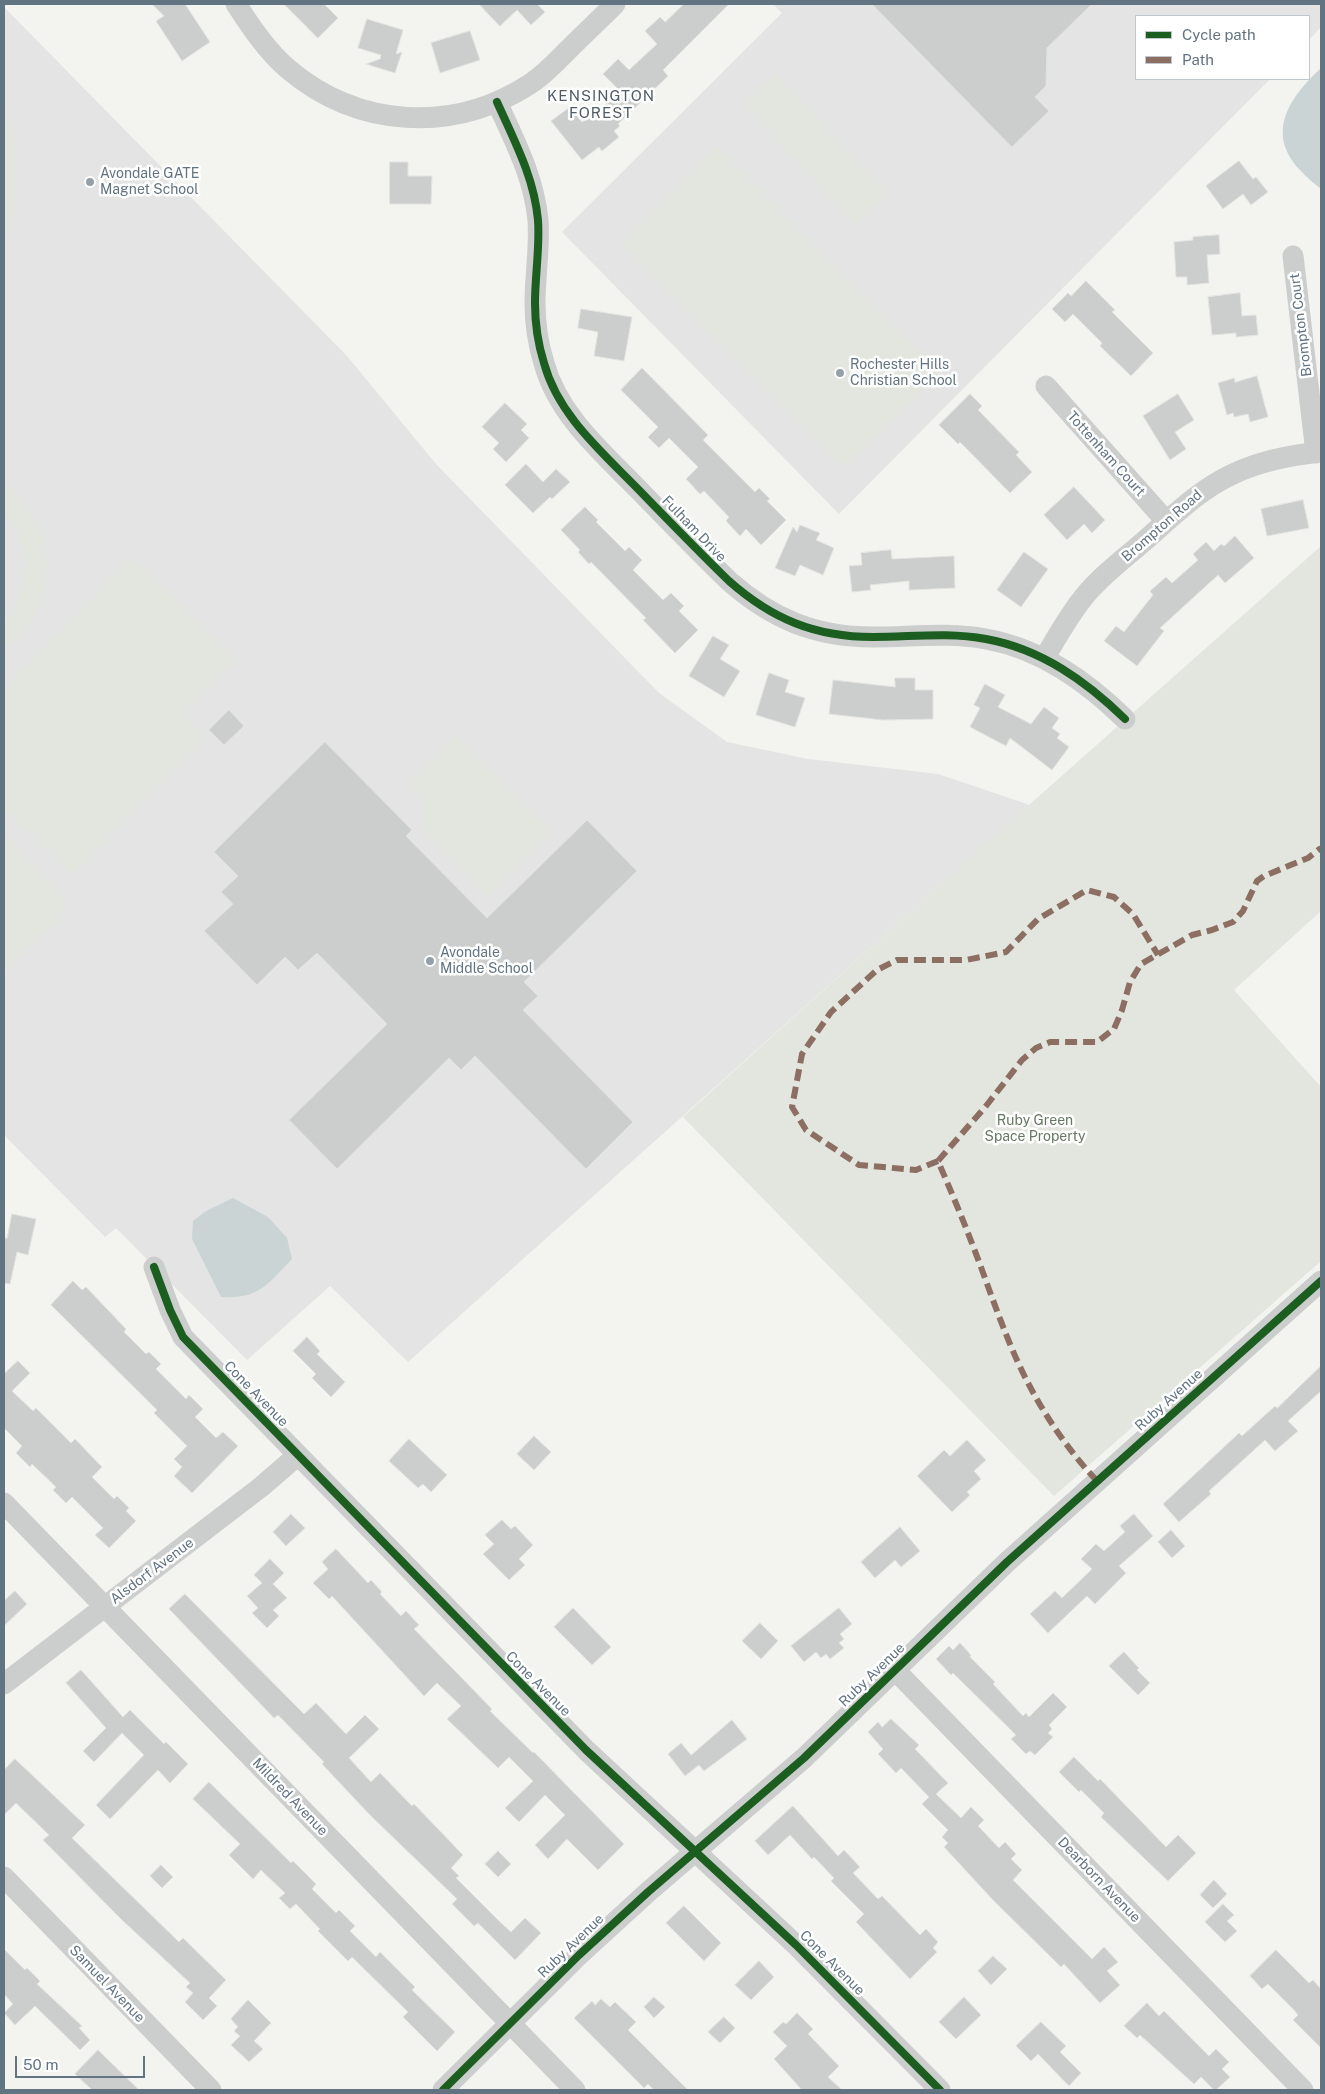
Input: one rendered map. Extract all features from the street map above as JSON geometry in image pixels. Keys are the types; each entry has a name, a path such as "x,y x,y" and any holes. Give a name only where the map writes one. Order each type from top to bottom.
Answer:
{"street":[{"path":"236,4 256,33 287,69 320,92 351,106 385,115 435,118 478,110 532,83 607,7"},
{"name":"Fulham Drive","path":"497,102 523,159 534,197 538,220 535,318 544,364 551,382 560,400 585,434 728,581 761,606 788,621 831,634 854,637 937,634 967,636 1005,644 1044,659 1088,685 1125,719"},
{"name":"Brompton Court","path":"1293,256 1319,452"},
{"name":"Tottenham Court","path":"1046,386 1166,521"},
{"name":"Brompton Road","path":"1044,659 1069,617 1101,579 1166,521 1209,486 1234,473 1277,459 1319,452"},
{"name":"Cone Avenue","path":"154,1268 170,1310 184,1337 572,1736 697,1851 824,1972 940,2090"},
{"name":"Ruby Avenue","path":"443,2090 510,2023 648,1892 804,1758 1007,1562 1321,1281"},
{"name":"Alsdorf Avenue","path":"4,1684 261,1487 298,1455"},
{"name":"Mildred Avenue","path":"4,1503 576,2090"},
{"name":"Dearborn Avenue","path":"895,1670 1303,2090"},
{"name":"Samuel Avenue","path":"4,1877 211,2090"}],"shaded area":[{"name":"Rochester Hills Christian School","path":"773,4 1321,4 1321,27 1310,39 1310,15 1135,15 1135,80 1269,80 839,514 562,232 782,13"},
{"name":"Avondale Middle School","path":"4,7 347,356 436,464 659,693 727,742 808,759 938,774 1030,805 408,1362 330,1286 247,1360 116,1228 105,1237 4,1135"},
{"path":"1321,68 1321,189 1303,174 1290,157 1284,143 1283,129 1291,103"},
{"path":"233,1198 268,1217 287,1238 292,1259 269,1283 254,1293 245,1296 221,1297 192,1239 193,1221 206,1211"}],"green space":[{"path":"775,74 886,192 855,223 744,104"},
{"path":"4,105 15,142 17,179 14,205 4,241"},
{"path":"717,147 939,371 843,467 621,242"},
{"path":"4,483 32,515 41,533 46,551 47,570 45,588 39,606 30,622 4,650 4,623 20,598 27,566 20,536 13,521 4,511"},
{"name":"Ruby Green Space Property","path":"1321,546 1321,911 1234,990 1321,1087 1321,1261 1054,1496 683,1117 1029,805"},
{"path":"132,558 236,659 182,714 205,737 73,874 4,807 4,690"},
{"path":"456,735 551,832 487,895 423,830 425,802 407,784"},
{"path":"4,834 65,899 63,915 4,971"}],"building":[{"path":"152,4 185,4 210,42 182,61 156,21 164,16"},
{"path":"284,4 324,4 338,18 318,38"},
{"path":"479,4 537,4 545,12 531,25 517,10 500,26"},
{"path":"684,4 729,4 663,70 668,76 618,124 620,126 614,131 619,137 602,151 599,147 582,160 551,121 570,107 582,122 621,92 603,74 618,59 629,70 657,44 645,31 660,17 665,22"},
{"path":"872,4 1092,4 1047,48 1046,86 1035,97 1049,111 1012,147"},
{"path":"367,19 403,30 396,54 402,52 395,73 366,64 380,59 381,55 358,48"},
{"path":"470,31 480,60 440,73 431,43"},
{"path":"1239,161 1253,179 1256,177 1268,192 1251,205 1243,194 1223,209 1206,186"},
{"path":"390,162 408,162 408,176 432,176 431,204 390,204"},
{"path":"1219,235 1220,254 1207,255 1209,283 1187,285 1187,277 1176,277 1174,242 1193,240 1193,237"},
{"path":"1086,281 1115,310 1112,312 1153,353 1131,376 1100,346 1102,343 1073,314 1065,322 1052,309 1068,293 1071,296"},
{"path":"1240,293 1242,316 1256,315 1258,335 1236,337 1236,333 1212,335 1208,297"},
{"path":"581,309 632,317 624,361 594,356 598,332 578,328"},
{"path":"642,368 708,435 703,440 755,492 759,488 770,499 767,501 786,520 761,545 746,529 740,536 726,521 729,517 704,491 700,494 686,479 698,467 669,438 659,448 648,437 658,427 621,390"},
{"path":"1257,376 1268,417 1250,422 1248,414 1234,417 1233,413 1227,415 1218,383 1234,378 1235,382"},
{"path":"970,394 982,406 978,410 1019,452 1016,455 1032,472 1010,493 960,442 958,444 939,425"},
{"path":"1178,394 1194,420 1175,432 1186,449 1170,460 1143,416"},
{"path":"505,403 527,424 521,430 529,438 506,462 493,449 499,443 482,427"},
{"path":"526,464 543,482 556,469 570,482 533,513 505,485"},
{"path":"1074,487 1105,520 1092,533 1084,524 1067,540 1044,515"},
{"path":"1303,500 1309,528 1267,536 1261,509"},
{"path":"585,507 598,520 596,522 625,551 629,547 642,560 633,570 663,600 671,593 684,606 679,611 698,630 675,653 643,620 646,618 591,562 589,564 578,552 580,550 561,530"},
{"path":"800,525 820,533 816,540 834,548 823,575 800,565 795,576 775,568 793,527 797,532"},
{"path":"1235,536 1254,558 1225,583 1218,575 1160,628 1164,631 1137,666 1104,641 1116,626 1124,632 1153,595 1150,591 1166,577 1172,583 1198,560 1193,554 1206,542 1214,551 1221,544 1224,546"},
{"path":"891,550 892,559 954,556 955,588 909,590 909,581 870,585 871,590 852,592 849,566 862,565 861,553"},
{"path":"1024,552 1048,569 1021,607 997,590"},
{"path":"713,636 729,645 720,659 740,671 724,697 689,676"},
{"path":"769,673 789,680 785,692 805,698 795,727 756,715"},
{"path":"895,678 915,678 915,690 933,690 933,719 883,720 829,714 833,680 895,687"},
{"path":"985,684 1005,695 998,707 1031,724 1044,707 1059,718 1052,728 1060,734 1057,738 1069,747 1052,770 1010,738 1006,746 970,727 980,708 974,705"},
{"path":"229,710 244,726 224,745 209,730"},
{"path":"325,742 412,830 406,836 487,918 587,820 637,871 524,982 538,996 523,1010 633,1122 586,1169 475,1056 461,1070 449,1058 337,1169 289,1120 387,1024 317,953 298,970 285,957 257,985 204,931 233,904 221,892 238,876 214,852"},
{"path":"12,1214 36,1219 28,1255 17,1252 10,1284 4,1283 4,1238 7,1238"},
{"path":"73,1281 82,1290 86,1287 126,1329 124,1332 146,1354 149,1352 161,1364 156,1369 186,1399 189,1395 203,1409 195,1417 216,1438 223,1432 238,1446 192,1493 174,1476 182,1467 174,1459 187,1446 154,1413 157,1410 51,1305"},
{"path":"307,1337 320,1351 317,1354 345,1382 331,1397 312,1378 316,1374 293,1351"},
{"path":"18,1361 30,1373 12,1391 33,1411 36,1408 71,1443 75,1439 102,1467 92,1477 114,1499 117,1496 129,1508 126,1511 136,1521 109,1548 95,1535 103,1528 72,1497 66,1503 53,1490 56,1487 32,1464 30,1467 16,1453 22,1446 4,1428 4,1374"},
{"path":"1321,1366 1321,1391 1288,1421 1298,1431 1275,1451 1265,1440 1209,1491 1211,1494 1179,1522 1163,1504 1239,1433 1242,1436 1275,1406 1277,1408"},
{"path":"534,1436 551,1452 534,1470 517,1454"},
{"path":"409,1439 447,1475 431,1492 423,1484 418,1488 389,1461"},
{"path":"967,1440 986,1460 974,1471 981,1479 967,1492 970,1495 952,1512 917,1476 944,1450 950,1456"},
{"path":"291,1514 305,1528 286,1546 273,1532"},
{"path":"1134,1514 1153,1536 1119,1566 1126,1573 1095,1604 1087,1596 1048,1633 1030,1614 1055,1591 1062,1598 1092,1569 1081,1559 1096,1544 1104,1551 1125,1532 1120,1526"},
{"path":"502,1520 511,1529 515,1526 533,1545 519,1559 525,1565 509,1580 483,1554 494,1544 485,1535"},
{"path":"900,1527 920,1551 901,1567 895,1560 875,1578 861,1562"},
{"path":"1171,1530 1185,1546 1172,1558 1158,1542"},
{"path":"336,1549 368,1583 371,1580 382,1592 380,1594 401,1616 406,1611 419,1625 414,1629 492,1709 490,1711 534,1752 624,1844 598,1870 567,1839 548,1859 535,1845 565,1815 545,1795 519,1822 505,1808 533,1781 509,1757 498,1768 447,1719 461,1706 437,1683 424,1696 332,1596 329,1599 313,1583 328,1569 322,1562"},
{"path":"270,1559 284,1573 273,1584 287,1598 273,1610 279,1616 267,1628 252,1613 258,1608 247,1596 262,1583 254,1575"},
{"path":"15,1591 27,1604 4,1626 4,1601"},
{"path":"185,1594 304,1714 316,1703 346,1734 365,1715 379,1729 349,1758 371,1782 380,1773 412,1806 414,1804 463,1855 451,1868 459,1876 456,1878 511,1932 525,1918 541,1933 515,1960 478,1923 474,1926 452,1904 457,1899 370,1815 322,1764 324,1762 278,1715 274,1718 169,1609"},
{"path":"573,1608 611,1647 592,1665 554,1627"},
{"path":"839,1608 852,1624 840,1634 844,1639 839,1643 844,1648 830,1659 826,1654 821,1658 816,1652 804,1662 791,1646"},
{"path":"760,1623 778,1641 761,1659 742,1641"},
{"path":"960,1643 971,1655 970,1657 995,1682 993,1684 1023,1716 1026,1713 1029,1717 1053,1693 1067,1707 1049,1725 1052,1729 1048,1733 1053,1737 1035,1755 1030,1751 1026,1754 1011,1739 1016,1735 953,1673 951,1675 936,1659 949,1646 953,1650"},
{"path":"1124,1652 1139,1668 1137,1670 1150,1683 1138,1695 1109,1666"},
{"path":"81,1670 123,1717 130,1710 164,1744 166,1742 188,1764 170,1783 158,1770 110,1819 96,1805 144,1755 122,1733 94,1762 83,1751 106,1728 66,1683"},
{"path":"891,1719 919,1745 915,1749 948,1783 936,1794 961,1818 971,1807 984,1820 978,1826 999,1848 1005,1842 1016,1854 1011,1859 1022,1870 1013,1880 1092,1959 1104,1947 1118,1962 1107,1971 1120,1985 1100,2003 1064,1964 1061,1967 993,1900 944,1847 948,1843 942,1837 948,1830 922,1804 929,1797 901,1768 896,1773 878,1754 883,1749 868,1732 878,1722 882,1727"},
{"path":"732,1720 747,1739 704,1771 699,1765 685,1776 668,1754 681,1743 691,1755"},
{"path":"1074,1757 1098,1781 1100,1779 1166,1847 1178,1835 1196,1853 1168,1881 1101,1817 1104,1813 1081,1790 1079,1792 1059,1772"},
{"path":"15,1759 85,1825 72,1838 179,1942 183,1938 226,1980 209,1998 217,2006 203,2020 185,2002 193,1993 186,1987 190,1983 122,1920 43,1840 49,1835 16,1803 4,1815 4,1770"},
{"path":"209,1782 291,1863 293,1861 316,1884 312,1889 336,1913 339,1910 355,1926 350,1931 376,1957 380,1952 415,1987 412,1990 455,2032 437,2051 403,2017 408,2012 352,1957 348,1961 318,1931 320,1929 296,1904 290,1909 279,1898 285,1893 261,1870 253,1879 229,1855 240,1844 193,1799"},
{"path":"793,1806 838,1856 844,1850 860,1867 853,1873 878,1899 882,1896 920,1935 926,1929 938,1942 933,1948 937,1952 910,1979 856,1922 864,1914 831,1881 834,1878 814,1857 812,1859 790,1835 768,1855 755,1841"},
{"path":"498,1851 511,1864 498,1877 485,1864"},
{"path":"161,1865 173,1877 162,1888 150,1876"},
{"path":"1214,1880 1227,1894 1213,1908 1200,1895"},
{"path":"1223,1904 1234,1915 1227,1921 1237,1931 1225,1942 1205,1922"},
{"path":"684,1906 721,1943 704,1961 666,1923"},
{"path":"4,1949 25,1970 27,1968 40,1981 37,1984 82,2026 79,2028 90,2040 80,2050 35,2006 15,2025 4,2013 13,2004 4,1994"},
{"path":"1276,1950 1309,1983 1313,1980 1321,1989 1321,2048 1293,2020 1298,2015 1294,2010 1268,1984 1262,1989 1250,1976"},
{"path":"993,1956 1007,1969 991,1985 978,1971"},
{"path":"759,1961 774,1977 751,2000 735,1985"},
{"path":"654,1997 665,2007 654,2018 644,2007"},
{"path":"964,1997 981,2015 956,2039 939,2022"},
{"path":"601,1999 610,2007 615,2002 636,2022 628,2030 688,2090 654,2090 648,2084 644,2088 574,2018 592,2001 595,2005"},
{"path":"248,2000 271,2023 254,2041 263,2049 249,2062 231,2045 240,2036 234,2031 238,2027 231,2019"},
{"path":"1147,2003 1159,2016 1164,2011 1209,2056 1216,2049 1229,2062 1222,2069 1230,2077 1216,2090 1201,2077 1194,2084 1140,2035 1137,2038 1124,2026"},
{"path":"797,2013 813,2029 808,2034 839,2066 828,2077 842,2090 802,2090 774,2059 787,2046 773,2032 783,2022 786,2024"},
{"path":"724,2017 735,2028 720,2043 708,2032"},
{"path":"1041,2022 1066,2046 1060,2052 1081,2073 1069,2086 1038,2054 1031,2061 1016,2046"},
{"path":"98,2050 139,2090 92,2090 75,2074"}],"marked path":[{"path":"1097,1481 1057,1432 1040,1405 1017,1361 969,1235 938,1161 986,1106 1022,1060 1036,1048 1050,1042 1097,1042 1114,1029 1130,982 1141,964 1192,935 1233,922 1243,911 1257,881 1264,876 1308,858 1321,848"},
{"path":"938,1161 916,1170 859,1165 806,1130 792,1107 802,1054 831,1012 877,970 897,960 966,960 1006,952 1038,919 1087,890 1114,897 1133,914 1158,955"}],"cycle path":[{"path":"497,102 528,174 536,204 538,220 535,293 537,333 544,363 551,382 570,416 596,447 717,570 761,606 795,623 832,634 873,637 943,635 972,637 1025,650 1062,668 1095,692 1125,719"},
{"path":"154,1267 170,1310 183,1337 586,1750 796,1945 940,2090"},
{"path":"443,2090 579,1955 648,1892 804,1758 1007,1562 1321,1281"}],"place":[{"name":"Avondale GATE Magnet School","path":"90,182"},
{"name":"Rochester Hills Christian School","path":"840,373"},
{"name":"Avondale Middle School","path":"430,961"}],"district":[{"name":"KENSINGTON FOREST","path":"601,104"}]}
